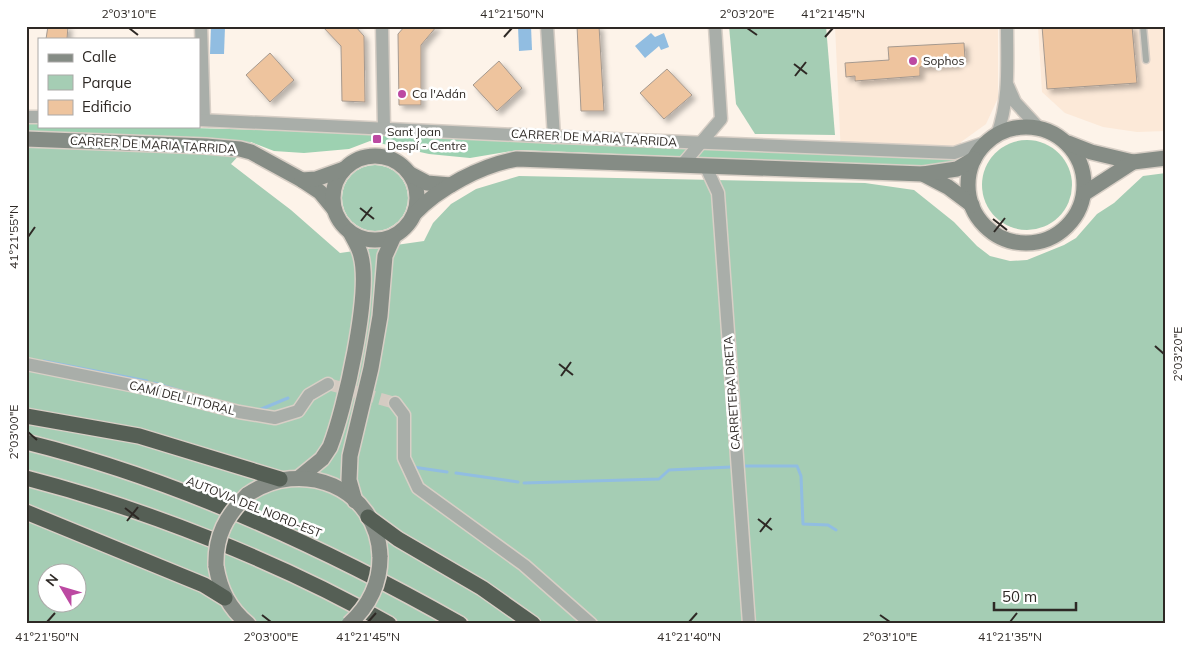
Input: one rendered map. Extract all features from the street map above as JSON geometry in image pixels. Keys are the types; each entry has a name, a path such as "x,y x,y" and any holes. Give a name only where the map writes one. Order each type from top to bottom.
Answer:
{"highway":[{"path":"26,416 139,436 280,479"},
{"name":"AUTOVIA DEL NORD-EST","path":"26,442 110,467 214,504 327,553 460,624"},
{"path":"26,478 176,527 234,550 309,583 389,624"},
{"path":"26,512 204,585 226,598"},
{"path":"368,517 398,539 482,588 533,624"}],"main road":[{"path":"923,174 957,169 974,159 992,138 1017,127 1038,128 1054,133 1068,143 1092,152 1133,162 1166,158"},
{"name":"CARRER DE MARIA TARRIDA","path":"26,140 206,146 240,149 251,152 302,180 320,192 334,209"},
{"path":"923,174 948,187 972,206 983,224 994,234 1013,242 1034,243 1054,237 1070,224 1081,206 1084,193 1082,166 1068,143"},
{"path":"302,180 316,179 344,169 361,158 380,156 395,160 410,174 417,193 414,214 406,226 394,236 385,256 380,316 371,368 350,456 350,480 355,501"},
{"name":"CARRER DE MARIA TARRIDA","path":"414,214 426,200 451,185 506,161 517,159 923,174"},
{"path":"972,206 968,179 974,159"},
{"path":"1084,193 1133,162"},
{"path":"300,478 322,459 330,447 352,362 359,318 363,270 358,246 350,232 340,222 334,209 334,188 344,169"},
{"name":"CARRER DE MARIA TARRIDA","path":"410,174 427,183 451,185"},
{"path":"350,232 371,240 394,236"},
{"path":"248,624 231,608 216,566 218,540 222,528 232,510 247,495 260,486 280,479 300,478 327,483 355,501 368,517 379,541 379,575 373,592 360,613 349,624"}],"street":[{"path":"201,26 201,120"},
{"path":"382,26 384,128"},
{"path":"547,26 554,137"},
{"path":"682,165 721,119 715,26"},
{"path":"992,138 1002,119 1008,86 1006,26"},
{"path":"1008,86 1015,102 1038,128"},
{"name":"CARRER DE MARIA TARRIDA","path":"201,120 554,137 954,153 992,138"},
{"name":"CARRETERA DRETA","path":"705,165 718,193 749,624"},
{"name":"CAMÍ DEL LITORAL","path":"26,364 150,389 239,412 275,418 298,411 309,396 328,384"},
{"path":"395,403 404,415 404,458 418,488 524,564 591,624"}],"lane":[{"path":"1143,26 1146,60"}],"shaded area":[{"path":"835,26 998,26 998,98 986,124 961,142 960,157 841,155"},
{"path":"1038,26 1166,26 1166,131 1137,132 1103,127 1065,113 1042,92"}],"green space":[{"path":"729,26 826,26 835,135 755,134 736,104"},
{"path":"26,120 38,121 38,128 269,130 729,150 960,157 950,166 518,150 470,158 429,154 370,141 349,149 304,153 274,151 251,142 26,133"},
{"path":"26,133 251,142 231,164 291,210 340,253 424,241 433,223 451,204 476,189 519,176 865,183 914,190 954,222 977,246 990,256 1010,261 1027,260 1076,238 1097,214 1114,203 1143,176 1166,173 1166,624 26,624"},
{"path":"1027,140 1044,144 1059,153 1068,168 1072,185 1068,202 1059,217 1044,226 1027,230 1010,226 995,217 986,202 982,185 986,168 995,153 1010,144"},
{"path":"375,165 387,168 398,175 405,186 408,198 405,210 398,221 387,228 375,231 363,228 352,221 345,210 342,198 345,186 352,175 363,168"}],"water":[{"path":"211,26 225,27 224,54 210,54"},
{"path":"518,26 531,26 532,50 519,51"},
{"path":"651,33 655,37 664,33 669,47 661,50 659,46 645,58 635,46"}],"building":[{"path":"48,26 68,26 67,38 46,38"},
{"path":"322,26 355,26 364,36 365,102 342,101 341,46"},
{"path":"405,26 437,26 421,45 421,105 399,105 398,34"},
{"path":"577,26 599,26 604,111 581,111"},
{"path":"1042,26 1132,26 1137,83 1047,89"},
{"name":"Sophos","path":"964,43 965,59 958,60 958,64 920,67 920,76 855,81 855,76 846,77 845,63 889,60 888,47"},
{"path":"270,53 294,80 270,102 246,75"},
{"path":"499,61 522,88 497,111 473,85"},
{"path":"667,69 692,95 664,119 640,93"}],"waterway":[{"path":"44,361 147,381"},
{"path":"154,383 185,392"},
{"path":"259,410 288,398"},
{"path":"740,466 797,466 801,476 803,524 828,525 836,530"},
{"path":"413,467 447,472"},
{"path":"524,483 659,479 669,470 731,467"},
{"path":"456,473 518,482"}],"tunnel":[{"path":"328,384 395,403"}],"place":[{"name":"Sophos","path":"913,61"},
{"name":"Ca l'Adán","path":"402,94"},
{"name":"Sant Joan Despí - Centre","path":"377,139"}]}
